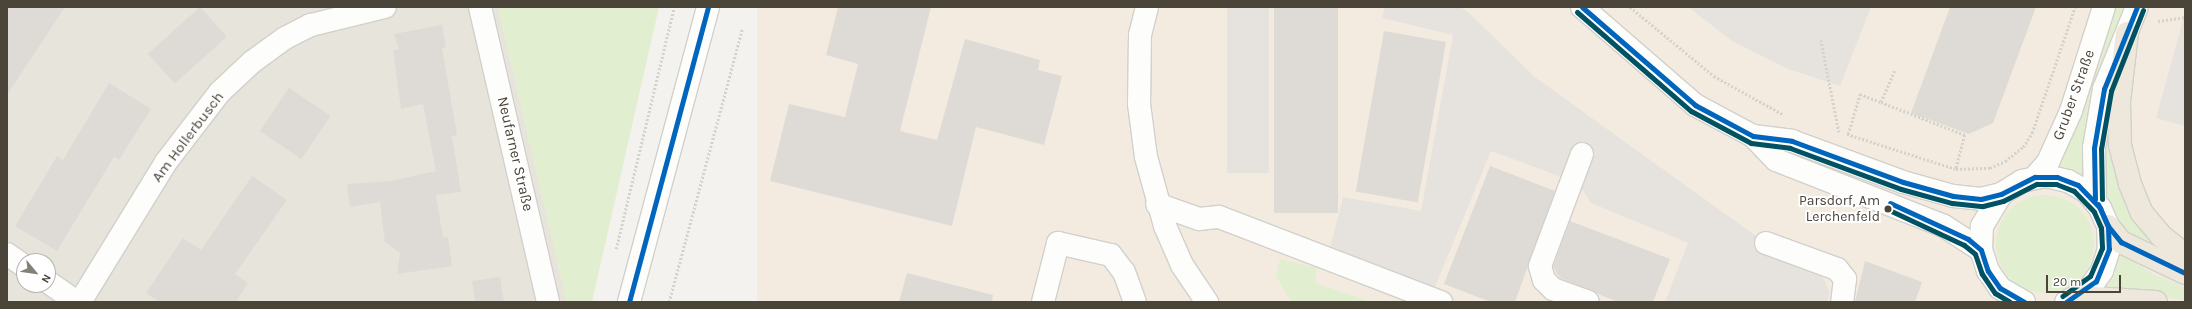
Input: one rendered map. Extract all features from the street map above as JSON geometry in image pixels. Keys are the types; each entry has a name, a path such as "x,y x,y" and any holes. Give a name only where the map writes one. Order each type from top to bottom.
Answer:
{"highway":[{"path":"2127,33 2120,102 2120,145 2130,184 2142,213 2161,236 2185,255"},
{"path":"2108,226 2121,242 2185,273"},
{"path":"2072,299 2156,302"}],"street":[{"name":"Am Hollerbusch","path":"78,302 166,162 220,92 252,62 285,38 311,25 385,7"},
{"name":"Neufarner Straße","path":"480,7 548,302"},
{"path":"629,302 708,7"},
{"path":"1147,7 1140,36 1139,104 1157,204 1182,265 1207,302"},
{"path":"1582,7 1695,104 1753,136 1776,160 1944,226 1981,250"},
{"name":"Gruber Straße","path":"2034,177 2048,162 2071,111 2104,7"},
{"name":"Gruber Straße","path":"2094,199 2094,148 2102,95 2137,7"},
{"path":"1753,136 1792,141 1903,182 1953,196 1981,199 2001,194 2034,177 2068,181 2094,199 2108,226 2106,261 2096,281 2072,299"},
{"path":"1582,154 1540,266 1544,280 1553,289 1588,302"},
{"path":"2001,194 1982,226 1981,250 1988,271 2001,295 2024,302"},
{"path":"1157,204 1199,219 1219,217 1441,302"},
{"path":"1043,302 1058,243 1111,255 1124,272 1135,302"},
{"path":"1766,244 1837,269 1846,279 1842,302"},
{"path":"7,254 16,260"},
{"path":"56,287 78,302"}],"path":[{"path":"615,256 674,7"},
{"path":"1630,7 1714,76 1790,118"},
{"path":"1832,134 1839,137 1848,134 1956,169 1990,168 2024,147 2032,133 2075,7"},
{"path":"669,302 742,29"},
{"path":"1821,40 1839,137"},
{"path":"1881,102 1894,71"},
{"path":"1848,134 1860,94 1965,135 1956,169"}],"shaded area":[{"path":"7,7 498,7 567,302 7,302"},
{"path":"757,7 2185,7 2185,302 757,302"},
{"path":"1227,7 1269,7 1269,173 1227,173"},
{"path":"1385,7 1460,7 1468,12 1536,78 1759,238 1755,250 1822,275 1830,293 1827,302 1665,302 1688,243 1591,203 1578,183 1491,151 1435,287 1329,252 1343,197 1421,211 1453,35 1382,18"},
{"path":"1688,7 1871,7 1840,86 1788,69 1732,41"},
{"path":"2185,13 2185,126 2156,118"}],"green space":[{"path":"498,7 659,7 592,302 567,302"},
{"path":"2114,7 2123,7 2095,89 2084,138 2084,178 2056,169"},
{"path":"2110,123 2114,165 2124,200 2150,243 2147,245 2119,223 2104,191 2104,125"},
{"path":"2045,195 2064,198 2080,209 2091,225 2094,244 2091,263 2080,279 2064,290 2045,293 2026,290 2010,279 1999,263 1996,244 1999,225 2010,209 2026,198"},
{"path":"2119,251 2154,275 2185,287 2185,301 2144,291 2104,290 2113,279"},
{"path":"1280,259 1317,268 1315,283 1371,302 1291,302 1276,276"}],"building":[{"path":"7,7 65,7 7,95"},
{"path":"200,7 227,37 175,84 148,54"},
{"path":"838,7 931,7 900,131 937,140 965,39 1040,60 1038,70 1062,76 1044,145 976,127 952,226 770,181 789,104 845,117 858,64 826,55"},
{"path":"1274,7 1338,7 1338,213 1274,213"},
{"path":"1950,7 2036,7 1993,123 1969,134 1911,113"},
{"path":"442,25 446,47 442,48 457,135 452,136 461,192 436,195 443,238 448,237 452,266 397,274 400,253 385,242 380,202 350,207 347,184 391,181 436,171 423,104 401,109 393,50 399,49 394,34"},
{"path":"1384,31 1446,42 1418,202 1356,192"},
{"path":"109,83 151,109 119,160 114,157 57,251 15,226 57,156 63,160"},
{"path":"289,88 330,116 301,159 260,131"},
{"path":"1490,166 1555,191 1515,302 1491,302 1444,284"},
{"path":"252,176 287,200 235,274 248,283 236,302 159,302 146,293 183,238 201,250"},
{"path":"1570,221 1670,259 1653,302 1618,302 1560,278 1553,267"},
{"path":"1865,261 1922,282 1915,302 1855,302"},
{"path":"907,273 993,295 992,302 899,302"},
{"path":"500,277 504,302 475,302 472,281"}],"transit line":[{"path":"629,302 708,7"},
{"path":"1582,7 1695,105 1753,136 1792,141 1903,182 1953,196 1981,199 2001,194 2035,177 2057,177 2078,185 2100,208 2108,226 2109,249 2096,281 2066,302"},
{"path":"2095,199 2094,148 2104,89 2137,7"},
{"path":"2102,199 2101,149 2111,91 2143,10"},
{"path":"1577,12 1691,111 1751,143 1790,148 1901,189 1952,203 1983,206 2003,201 2037,184 2056,184 2074,191 2094,212 2101,228 2102,248 2090,276 2062,296"},
{"path":"1890,203 1968,239 1981,250 1988,271 2000,288 2024,302"},
{"path":"2098,204 2108,226 2121,242 2185,273"},
{"path":"1887,209 1964,245 1975,254 1982,274 1995,293 2010,302"}],"place":[{"name":"Parsdorf, Am Lerchenfeld","path":"1888,209"}]}
